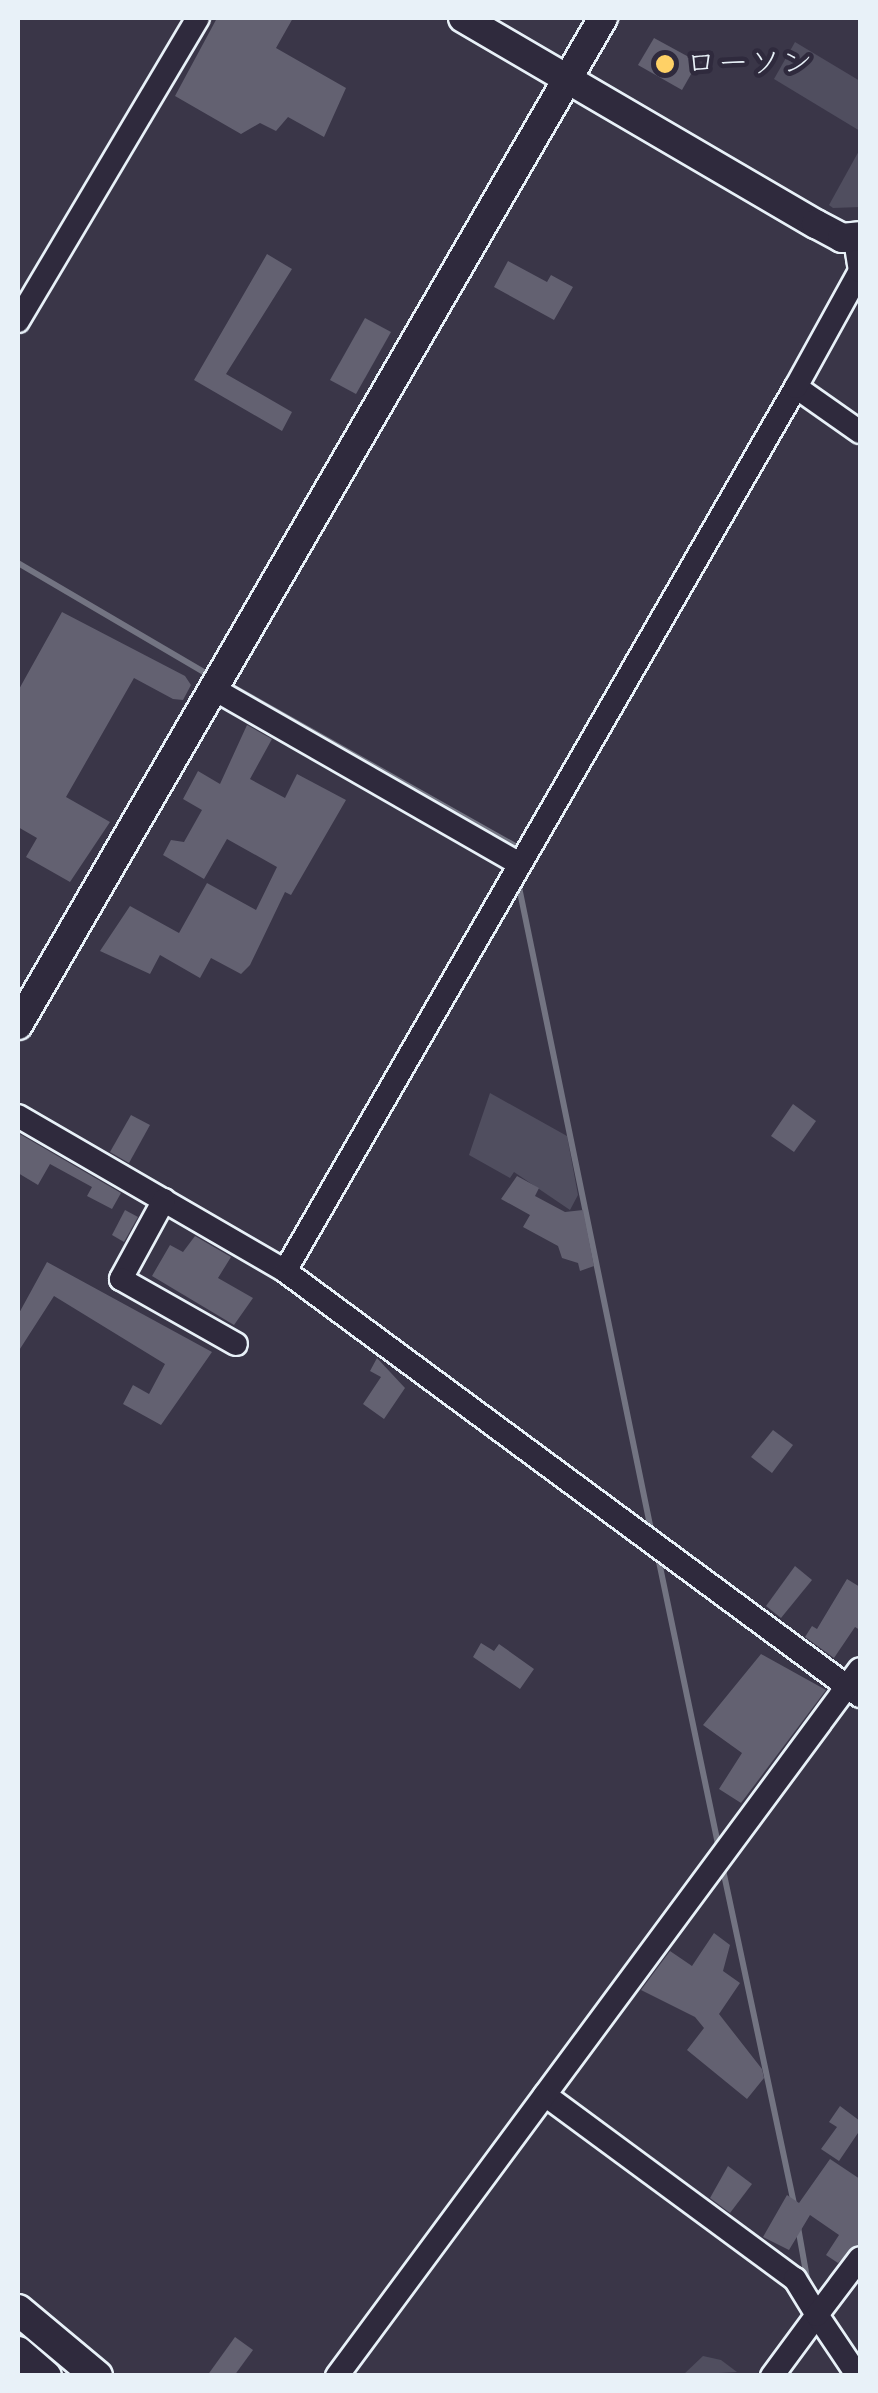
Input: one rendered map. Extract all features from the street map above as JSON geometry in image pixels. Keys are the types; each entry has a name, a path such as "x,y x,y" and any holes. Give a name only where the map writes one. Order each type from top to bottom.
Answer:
{"main road":[{"path":"18,2310 96,2376"},
{"path":"18,2352 46,2376"}],"street":[{"path":"18,321 198,18"},
{"path":"285,1271 860,271 858,237 816,224 463,18"},
{"path":"18,1025 603,18"},
{"path":"796,387 860,432"},
{"path":"218,681 518,864"},
{"path":"18,1116 285,1271 856,1684 336,2376"},
{"path":"164,1200 121,1279 236,1344"},
{"path":"545,2095 795,2279 858,2376"},
{"path":"772,2376 860,2258"}],"shaded area":[{"path":"795,42 860,81 860,131 774,79"},
{"path":"860,149 860,207 833,208 829,205"},
{"path":"490,1093 567,1136 578,1195 570,1210 514,1172 510,1178 469,1155"},
{"path":"703,2356 721,2360 737,2372 683,2375"}],"building":[{"path":"217,18 293,18 276,48 346,88 324,137 288,117 276,131 260,123 241,134 175,96"},
{"path":"654,38 698,62 682,90 638,65"},
{"path":"267,254 292,269 226,374 292,412 282,431 194,380"},
{"path":"508,261 547,282 551,275 573,287 554,320 494,287"},
{"path":"365,318 391,332 356,394 330,380"},
{"path":"62,612 185,676 191,685 183,700 173,699 134,678 66,797 110,822 70,882 26,857 37,838 18,827 18,691"},
{"path":"247,725 272,739 250,779 285,798 297,774 346,800 291,895 285,892 250,965 241,974 211,958 200,978 160,955 150,974 100,951 130,906 179,933 207,883 256,910 277,867 227,839 204,879 163,855 171,840 184,842 202,810 183,799 198,771 220,784"},
{"path":"793,1104 816,1121 794,1152 771,1136"},
{"path":"131,1115 150,1125 129,1163 110,1152"},
{"path":"18,1133 121,1193 112,1209 87,1196 92,1187 50,1164 38,1185 18,1173"},
{"path":"517,1176 539,1188 535,1196 565,1212 583,1210 594,1266 580,1271 578,1263 562,1258 558,1246 523,1227 530,1215 501,1199"},
{"path":"125,1210 138,1217 124,1242 112,1235"},
{"path":"195,1236 231,1257 218,1278 253,1298 234,1325 152,1276 170,1245 183,1252"},
{"path":"47,1262 212,1352 161,1425 123,1404 133,1385 149,1394 165,1364 54,1296 18,1352 18,1315"},
{"path":"377,1358 405,1388 384,1419 363,1404 381,1377 370,1371"},
{"path":"773,1430 793,1445 772,1473 751,1457"},
{"path":"795,1566 812,1580 781,1618 766,1606"},
{"path":"847,1579 860,1587 860,1630 855,1627 834,1658 805,1637 812,1626 817,1629"},
{"path":"481,1643 494,1651 499,1644 534,1669 520,1689 473,1657"},
{"path":"761,1654 826,1690 741,1803 719,1789 742,1753 703,1725"},
{"path":"714,1933 730,1945 723,1971 740,1983 719,2014 762,2069 764,2078 747,2099 687,2050 704,2028 695,2017 641,1990 670,1951 692,1966"},
{"path":"840,2106 860,2121 860,2130 839,2161 821,2149 837,2127 829,2122"},
{"path":"830,2159 860,2179 860,2243 838,2263 826,2255 839,2235 810,2215 789,2250 763,2237 787,2195 799,2203"},
{"path":"728,2166 752,2184 730,2213 710,2198"},
{"path":"235,2337 253,2350 234,2376 207,2376"}],"waterway":[{"path":"18,563 212,677"},
{"path":"224,682 515,846 516,854"},
{"path":"518,882 651,1530"},
{"path":"658,1557 719,1848"},
{"path":"722,1865 794,2205"},
{"path":"798,2227 808,2284"}],"place":[{"name":"ローソン","path":"665,64"}]}
